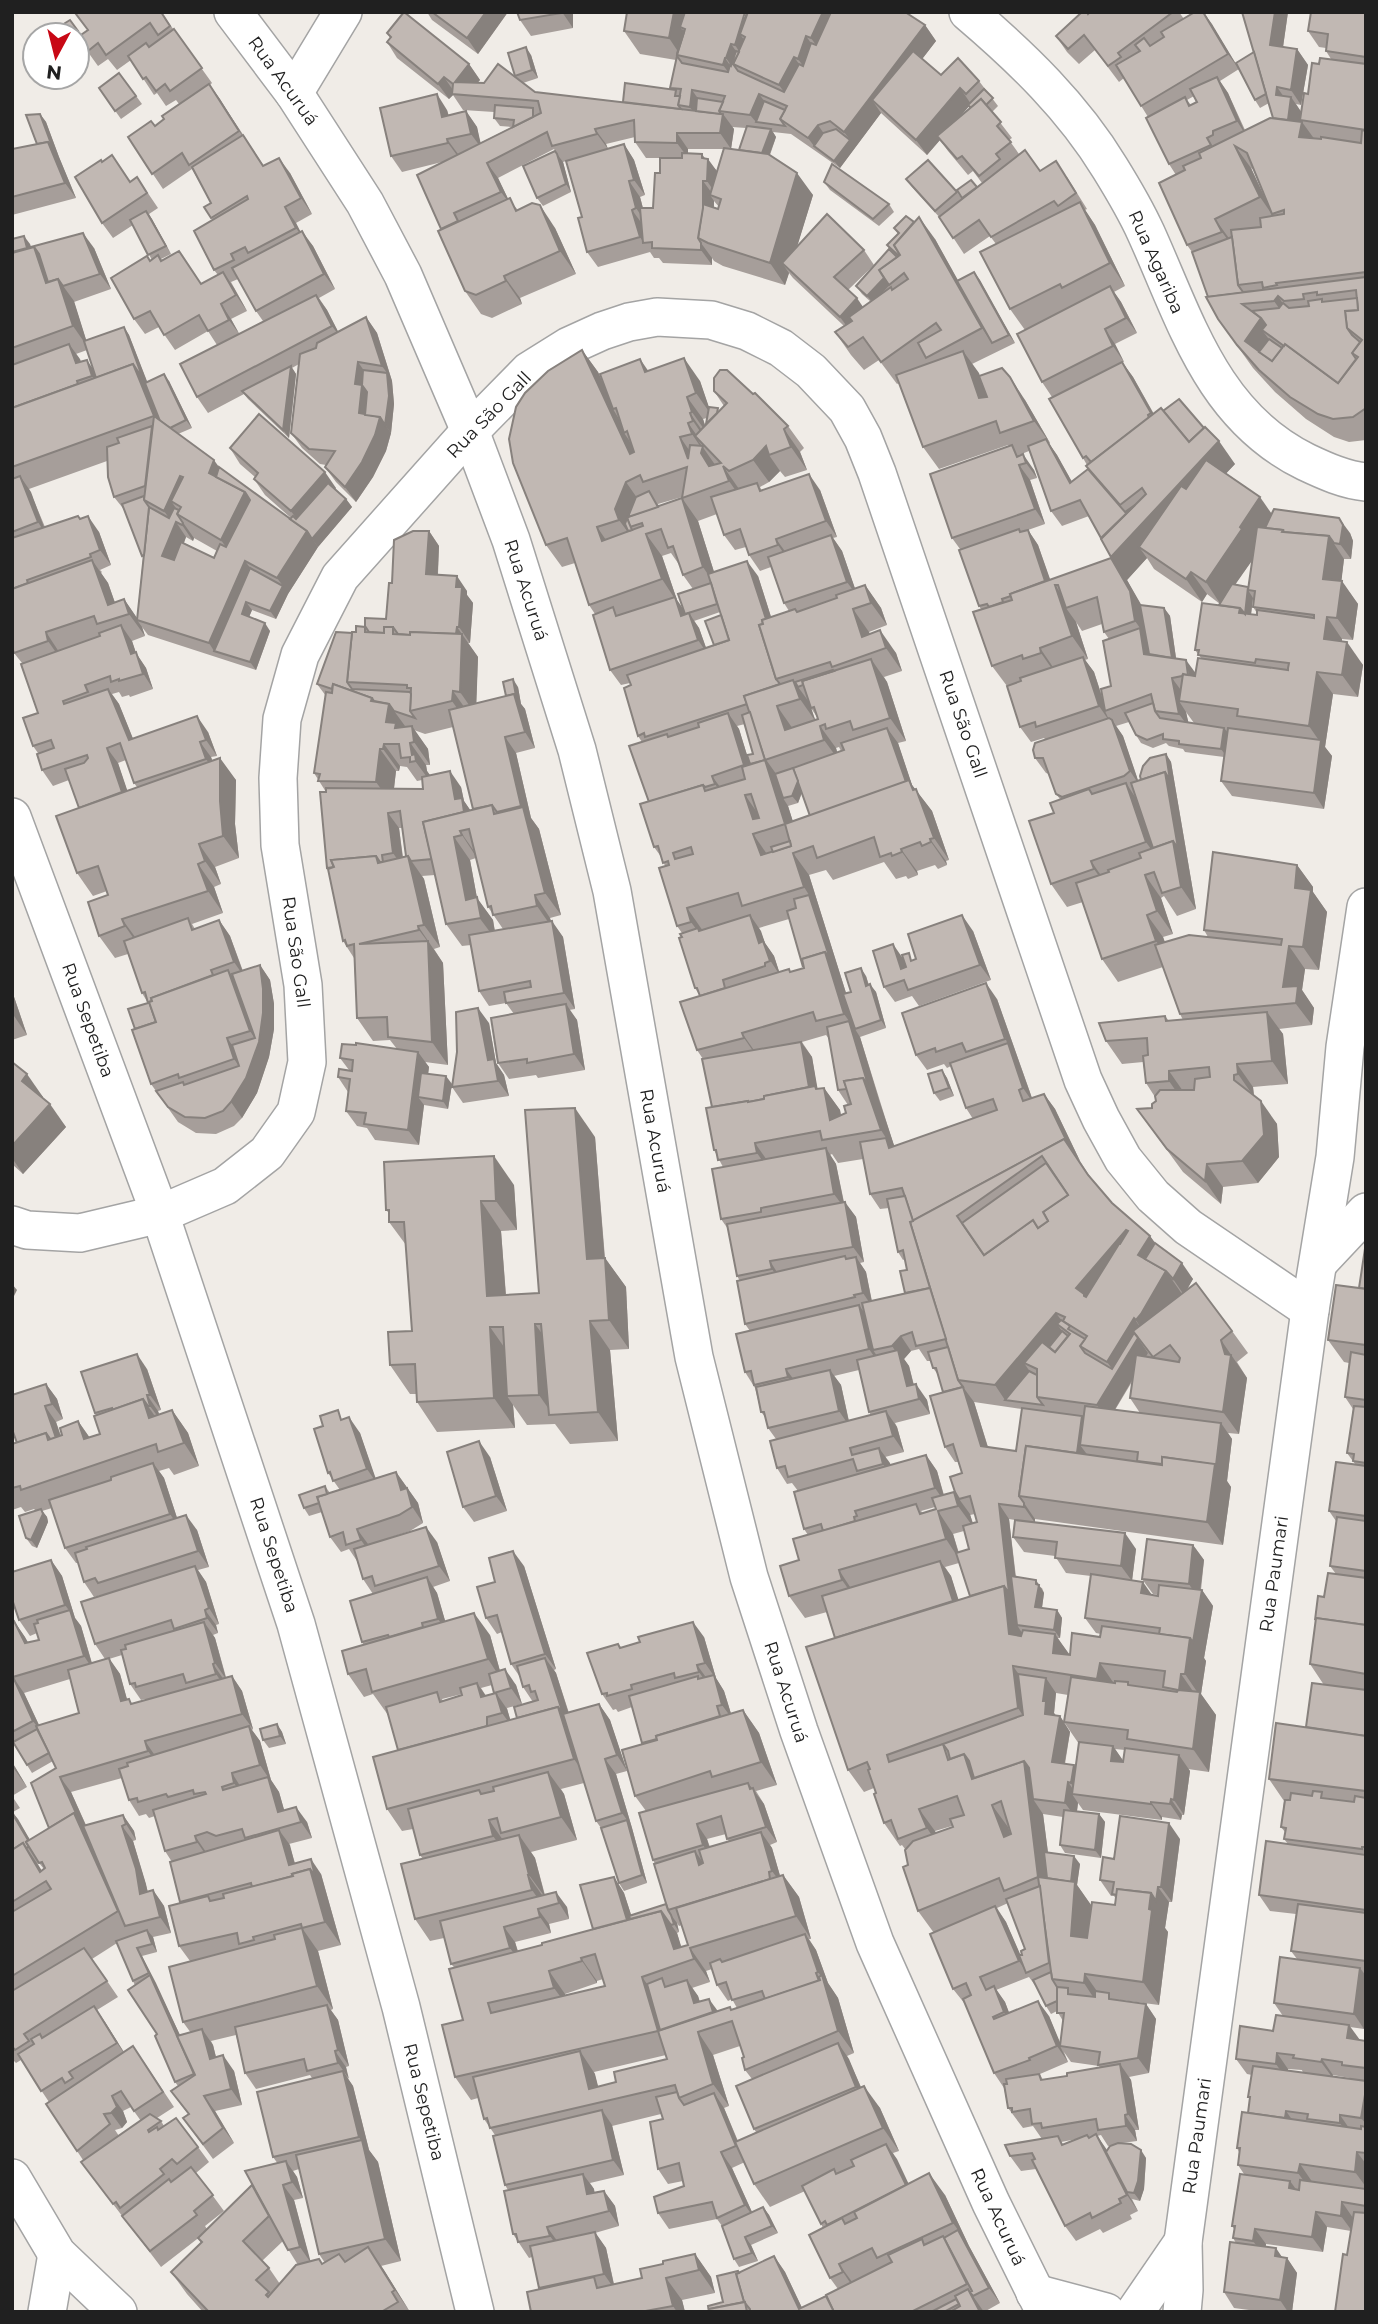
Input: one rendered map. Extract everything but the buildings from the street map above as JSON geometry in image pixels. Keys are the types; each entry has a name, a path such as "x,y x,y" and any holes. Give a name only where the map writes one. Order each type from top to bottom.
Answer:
{"street":[{"name":"Rua Acuruá","path":"233,12 294,93 365,203 403,275 470,431 511,540 577,750 609,878 694,1357 749,1577 799,1731 875,1943 991,2203 1040,2302 1106,2312"},
{"path":"294,93 343,12"},
{"name":"Rua Agariba","path":"968,12 1037,73 1110,167 1145,231 1188,333 1209,372 1243,416 1282,450 1330,473 1365,482"},
{"name":"Rua São Gall","path":"12,1225 27,1230 80,1233 160,1214 225,1186 267,1153 296,1112 307,1062 303,985 280,845 278,778 282,719 300,655 340,578 470,431 529,371 569,346 602,331 657,317 711,320 747,331 780,348 811,371 847,409 863,438 1079,1069 1101,1119 1123,1159 1153,1196 1188,1227 1310,1310"},
{"name":"Rua Sepetiba","path":"12,817 160,1214 296,1624 401,2007 475,2312"},
{"name":"Rua Paumari","path":"1182,2312 1183,2242 1310,1310 1319,1262 1350,1156 1366,907"},
{"path":"1251,1268 1283,1268 1319,1262 1366,1212"},
{"path":"12,2178 57,2254 118,2312"},
{"name":"Rua Paumari","path":"1135,2312 1183,2242"},
{"path":"47,2312 57,2254"}]}
